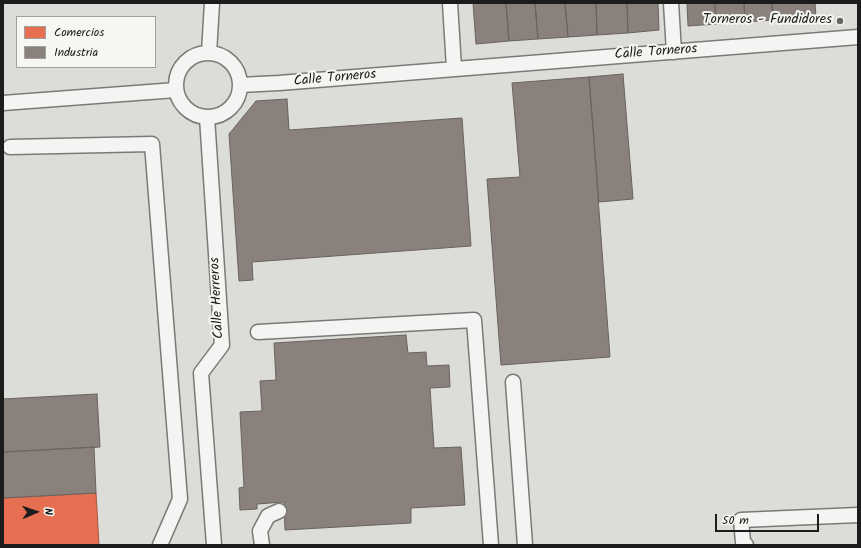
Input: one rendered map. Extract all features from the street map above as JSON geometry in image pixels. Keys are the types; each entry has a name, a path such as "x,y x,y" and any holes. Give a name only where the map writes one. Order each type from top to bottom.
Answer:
{"street":[{"path":"209,52 212,3"},
{"path":"450,3 454,68"},
{"path":"671,3 674,52"},
{"name":"Calle Torneros","path":"240,85 674,52 858,36"},
{"path":"209,52 218,54 227,59 234,66 240,85 238,95 233,104 226,111 217,116 207,117 190,112 178,98 176,80 184,63 191,57 209,52"},
{"path":"3,103 176,90"},
{"name":"Calle Herreros","path":"207,117 222,345 201,373 214,545"},
{"path":"10,147 152,144 180,499 160,545"},
{"path":"258,332 474,320 491,545"},
{"path":"513,382 525,545"},
{"path":"262,545 260,531 268,516 279,511"},
{"path":"742,544 741,520 858,515"}],"shaded area":[{"path":"3,3 858,3 858,545 3,545"}],"building: Comercios":[{"path":"96,493 99,545 3,545 3,498"}],"building: Industria":[{"path":"473,3 506,3 509,41 476,44"},
{"path":"506,3 535,3 538,39 509,41"},
{"path":"535,3 565,3 568,37 538,39"},
{"path":"565,3 596,3 597,35 568,37"},
{"path":"596,3 627,3 628,33 597,35"},
{"path":"627,3 658,3 659,30 628,33"},
{"path":"687,3 715,3 716,24 688,26"},
{"path":"715,3 744,3 745,22 716,24"},
{"path":"744,3 772,3 773,20 745,22"},
{"path":"772,3 815,3 816,17 773,20"},
{"path":"623,74 633,199 599,202 589,77"},
{"path":"589,77 610,357 501,365 487,179 520,177 512,83"},
{"path":"287,99 289,130 462,118 471,246 252,262 253,280 239,281 229,134 256,101"},
{"path":"406,335 408,353 426,352 427,366 449,365 450,387 430,388 434,448 461,447 465,505 411,508 411,523 285,530 284,502 257,504 257,509 240,510 239,488 244,487 240,412 262,411 260,381 276,380 274,343"},
{"path":"97,394 100,447 3,452 3,399"},
{"path":"94,447 96,493 3,498 3,452"}],"place":[{"name":"Torneros - Fundidores","path":"840,21"}]}
